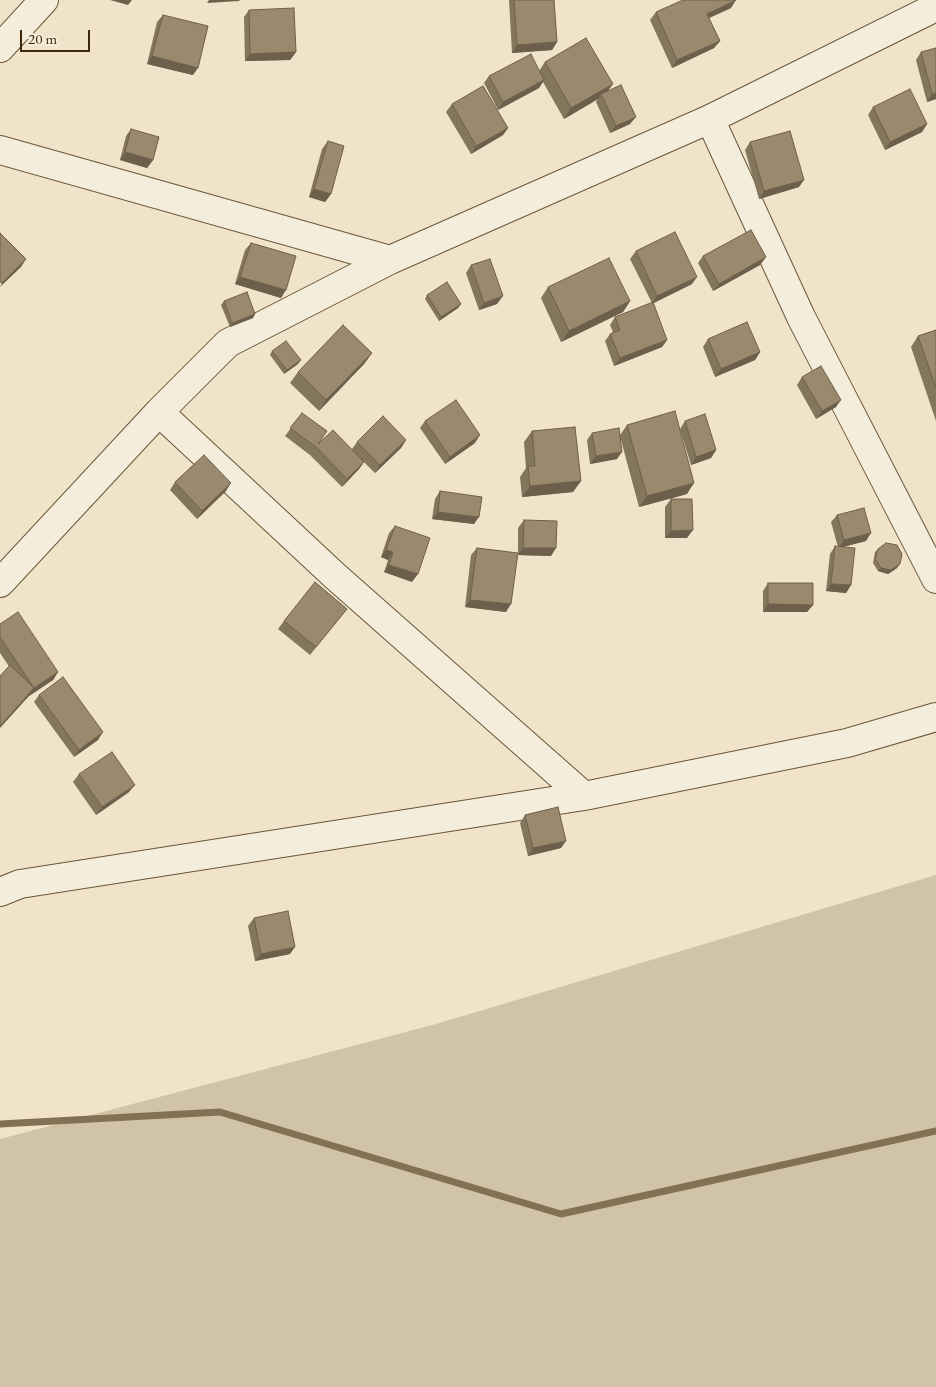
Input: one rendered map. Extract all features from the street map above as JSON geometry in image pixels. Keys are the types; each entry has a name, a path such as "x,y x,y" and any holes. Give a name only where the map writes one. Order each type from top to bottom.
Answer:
{"street":[{"path":"0,48 44,0"},
{"path":"0,582 159,412 228,343 390,260 710,119 936,7"},
{"path":"710,119 801,317 936,579"},
{"path":"0,150 390,260"},
{"path":"159,412 335,576 584,796"},
{"path":"0,892 20,884 584,796 847,743 936,716"}],"shaded area":[{"path":"936,875 936,1387 0,1387 0,1139 436,1024"}],"building":[{"path":"514,0 554,0 557,42 517,45"},
{"path":"683,0 736,0 707,14 720,41 677,60 656,12"},
{"path":"294,8 296,52 250,54 249,10"},
{"path":"163,15 208,26 198,68 152,56"},
{"path":"586,38 613,84 571,108 545,62"},
{"path":"936,48 936,93 932,94 921,52"},
{"path":"531,54 544,80 503,102 489,76"},
{"path":"621,85 636,117 616,126 601,94"},
{"path":"483,86 508,128 476,146 452,104"},
{"path":"910,89 927,124 890,142 873,107"},
{"path":"131,129 159,137 153,160 125,152"},
{"path":"790,131 804,180 764,191 750,142"},
{"path":"328,141 344,146 331,194 314,189"},
{"path":"751,230 766,257 719,284 703,256"},
{"path":"675,232 697,277 657,296 636,251"},
{"path":"0,233 26,259 2,283 0,282"},
{"path":"251,243 296,256 286,290 240,277"},
{"path":"609,258 630,301 569,331 548,287"},
{"path":"490,259 503,296 484,303 471,265"},
{"path":"447,282 461,304 441,317 427,295"},
{"path":"247,292 255,314 232,323 224,301"},
{"path":"653,302 667,340 620,358 610,334 620,330 615,317"},
{"path":"747,322 760,352 721,369 708,339"},
{"path":"343,325 372,353 326,400 298,372"},
{"path":"936,330 936,388 918,336"},
{"path":"286,341 301,360 287,370 272,351"},
{"path":"821,366 841,400 822,411 802,377"},
{"path":"456,400 480,435 450,457 425,421"},
{"path":"675,411 694,483 647,496 627,425"},
{"path":"302,413 327,431 318,444 333,430 364,462 347,479 316,447 290,428"},
{"path":"705,414 716,450 696,457 685,421"},
{"path":"383,416 406,440 380,465 357,442"},
{"path":"575,427 581,481 530,486 528,466 535,466 532,431"},
{"path":"619,428 622,452 596,456 592,433"},
{"path":"204,455 231,483 202,511 175,482"},
{"path":"440,491 482,497 479,517 438,512"},
{"path":"671,499 692,499 693,530 671,531"},
{"path":"864,508 871,533 844,540 837,515"},
{"path":"524,520 557,521 556,548 523,548"},
{"path":"395,526 430,538 418,574 389,565 393,552 386,550"},
{"path":"886,543 897,545 902,554 900,564 891,570 881,568 875,559 878,549"},
{"path":"835,546 855,548 851,585 831,584"},
{"path":"477,548 518,553 511,604 470,600"},
{"path":"315,582 347,609 316,647 284,621"},
{"path":"768,583 813,583 813,605 768,604"},
{"path":"18,612 58,672 34,688 0,637 0,624"},
{"path":"10,665 34,688 0,726 0,676"},
{"path":"63,677 103,732 79,750 39,695"},
{"path":"112,752 135,785 102,807 79,774"},
{"path":"558,807 566,841 533,848 525,815"},
{"path":"288,911 295,947 261,954 254,918"}],"waterway":[{"path":"0,1124 220,1112 561,1214 936,1131"}]}
